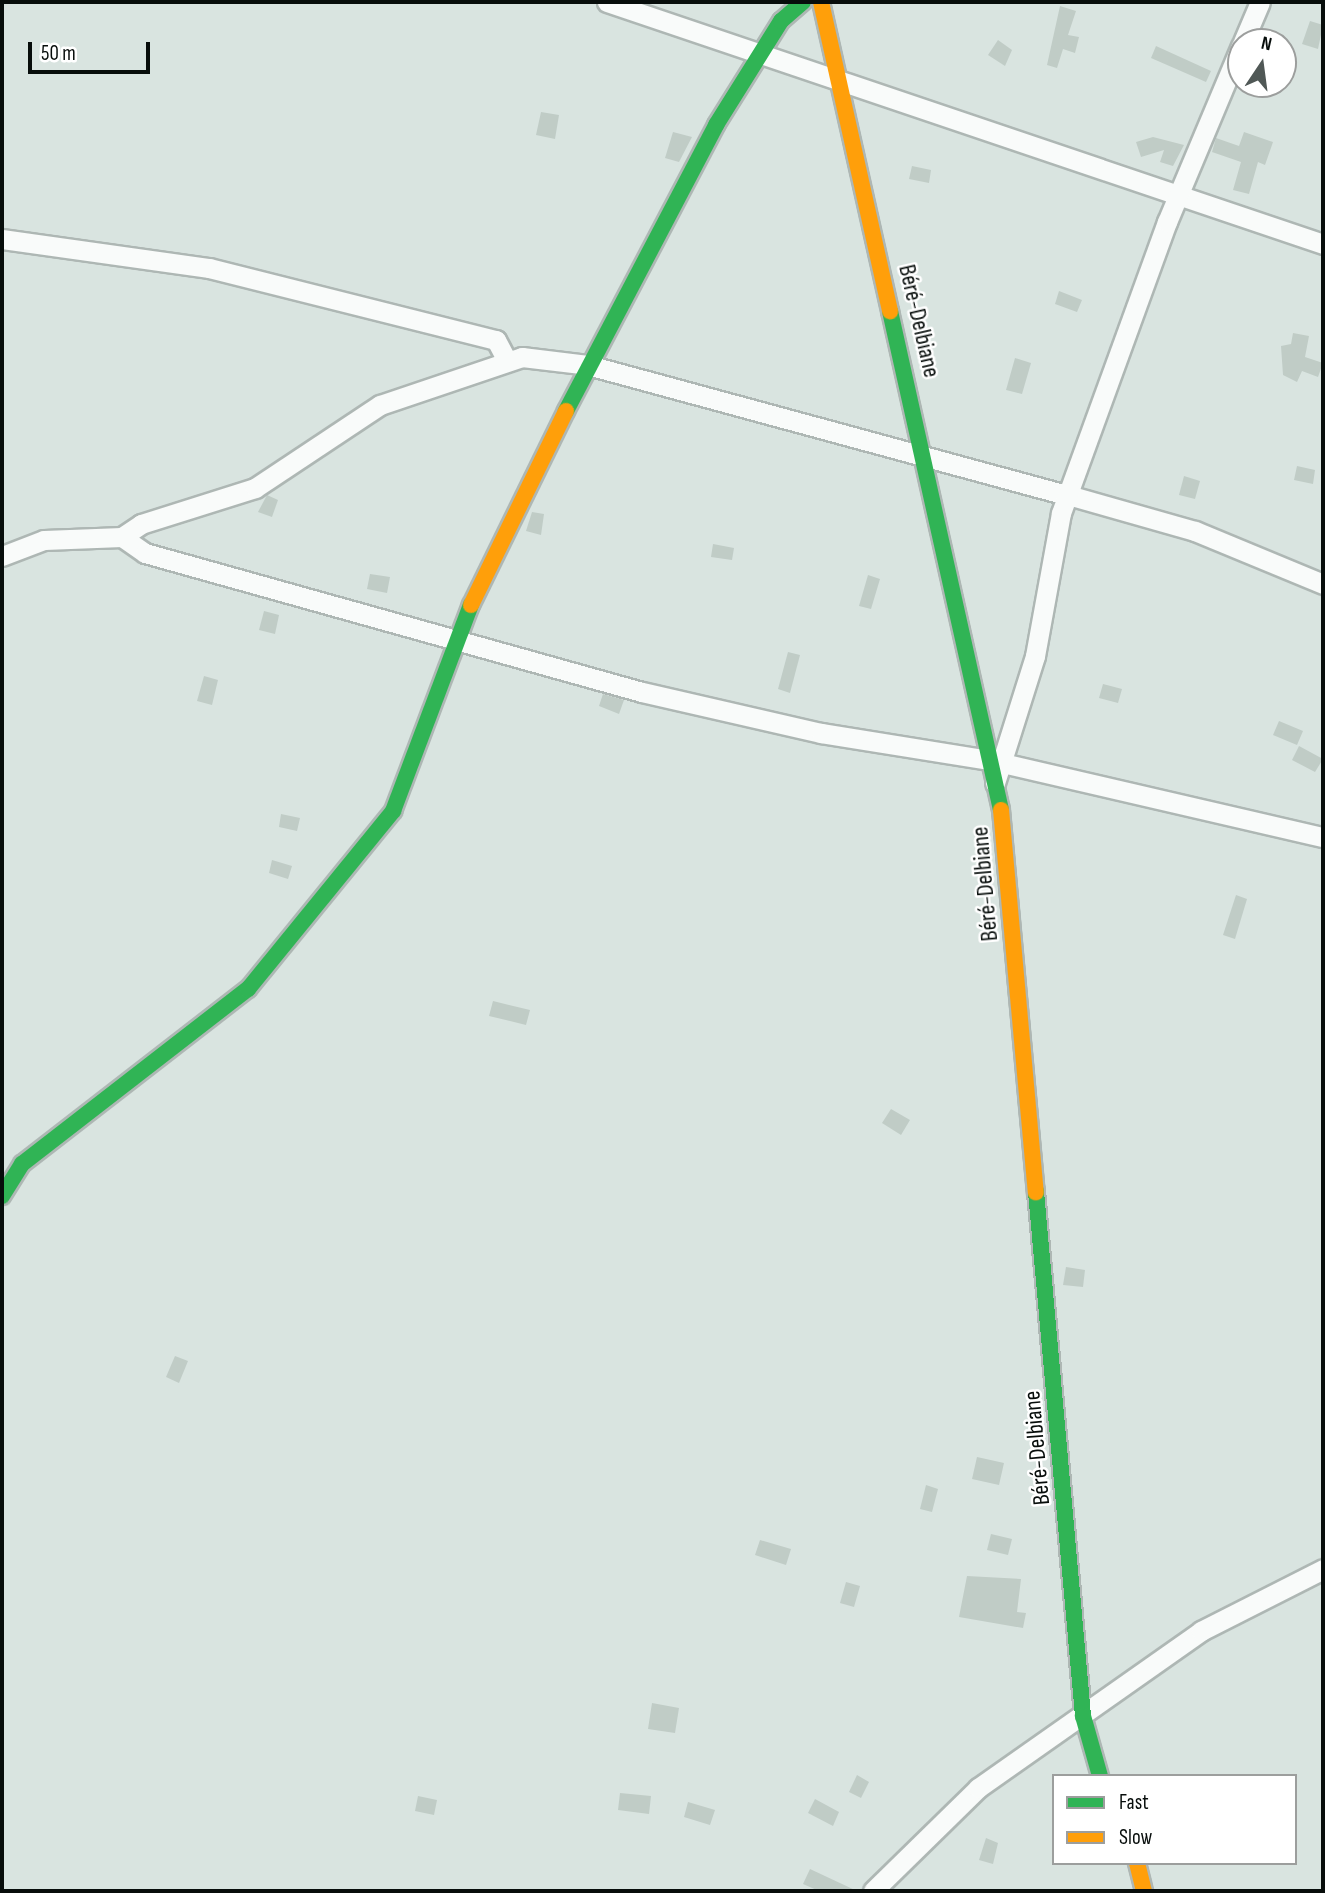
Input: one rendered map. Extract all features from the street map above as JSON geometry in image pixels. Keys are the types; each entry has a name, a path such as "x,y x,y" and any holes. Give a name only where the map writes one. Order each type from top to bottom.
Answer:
{"street":[{"path":"607,2 840,83 1323,244"},
{"path":"2,1196 22,1164 248,989 393,811 488,559 588,365 760,53 780,21 803,2"},
{"name":"Béré-Delbiane","path":"821,2 996,761"},
{"path":"1248,28 1259,2"},
{"path":"995,784 996,761 1035,656 1068,495 1179,195 1227,80"},
{"path":"2,239 209,268 496,340 507,361"},
{"path":"2,556 44,540 122,537 141,524 255,488 380,405 507,361 588,365 925,454 1195,531 1323,584"},
{"path":"122,537 145,553 457,642 808,730 996,761 1323,837"},
{"name":"Béré-Delbiane","path":"995,784 1083,1716 1099,1774"},
{"path":"873,1891 978,1788 1201,1631 1323,1569"},
{"path":"1138,1865 1144,1891"}],"building":[{"path":"1060,6 1076,11 1068,35 1079,37 1075,53 1063,49 1057,68 1047,65"},
{"path":"1310,21 1323,25 1318,49 1302,44"},
{"path":"998,40 1012,50 1005,66 988,55"},
{"path":"1156,46 1211,71 1206,82 1151,58"},
{"path":"541,112 559,115 555,139 536,135"},
{"path":"673,132 692,137 679,162 665,158"},
{"path":"1244,132 1273,142 1265,165 1258,162 1249,194 1233,190 1241,162 1212,152 1216,138 1239,146"},
{"path":"1153,137 1184,145 1173,166 1160,162 1164,150 1141,157 1136,142"},
{"path":"912,166 931,170 929,183 909,179"},
{"path":"1059,291 1082,300 1077,312 1055,304"},
{"path":"1293,333 1309,336 1305,357 1323,363 1318,377 1302,371 1297,382 1283,375 1281,346 1291,344"},
{"path":"1015,358 1031,363 1022,394 1006,390"},
{"path":"1297,466 1315,470 1313,484 1294,480"},
{"path":"1184,476 1200,481 1195,499 1179,495"},
{"path":"267,495 278,500 272,517 258,512"},
{"path":"532,512 544,514 541,535 526,531"},
{"path":"713,544 734,548 732,560 711,557"},
{"path":"370,574 390,577 387,593 367,589"},
{"path":"868,575 880,579 871,609 859,606"},
{"path":"264,611 279,615 275,634 259,630"},
{"path":"788,652 800,655 790,693 778,689"},
{"path":"204,676 218,680 212,705 197,701"},
{"path":"1103,684 1122,689 1118,703 1099,698"},
{"path":"603,694 624,700 619,714 599,706"},
{"path":"1279,721 1303,731 1297,745 1273,735"},
{"path":"1299,746 1323,759 1315,772 1292,760"},
{"path":"281,814 300,818 297,831 279,827"},
{"path":"272,860 292,866 288,879 269,873"},
{"path":"1236,895 1247,899 1235,939 1223,935"},
{"path":"493,1001 530,1010 526,1025 489,1016"},
{"path":"891,1109 910,1120 901,1135 882,1123"},
{"path":"1066,1267 1085,1270 1083,1287 1063,1285"},
{"path":"175,1356 188,1361 179,1383 166,1377"},
{"path":"977,1457 1004,1463 999,1485 972,1479"},
{"path":"926,1485 938,1489 932,1512 920,1509"},
{"path":"991,1534 1012,1539 1008,1555 987,1550"},
{"path":"760,1540 791,1549 786,1565 755,1555"},
{"path":"967,1576 1021,1579 1017,1612 1026,1613 1023,1628 959,1617"},
{"path":"846,1582 860,1586 854,1607 840,1603"},
{"path":"652,1703 679,1708 675,1733 648,1729"},
{"path":"857,1775 869,1782 861,1798 849,1792"},
{"path":"620,1793 651,1796 649,1814 618,1810"},
{"path":"418,1796 437,1800 434,1815 415,1811"},
{"path":"815,1799 839,1812 833,1826 808,1813"},
{"path":"688,1802 715,1810 710,1825 684,1817"},
{"path":"986,1838 998,1843 993,1864 979,1860"},
{"path":"810,1869 857,1891 819,1891 803,1884"}],"traffic: fast":[{"path":"566,411 716,125 781,21 803,2"},
{"path":"890,311 1001,810"},
{"path":"2,1196 22,1164 248,989 393,811 471,605"},
{"path":"1036,1192 1083,1716 1099,1774"}],"traffic: slow":[{"path":"821,2 890,311"},
{"path":"471,605 566,411"},
{"path":"1001,810 1036,1192"},
{"path":"1138,1865 1144,1891"}]}
